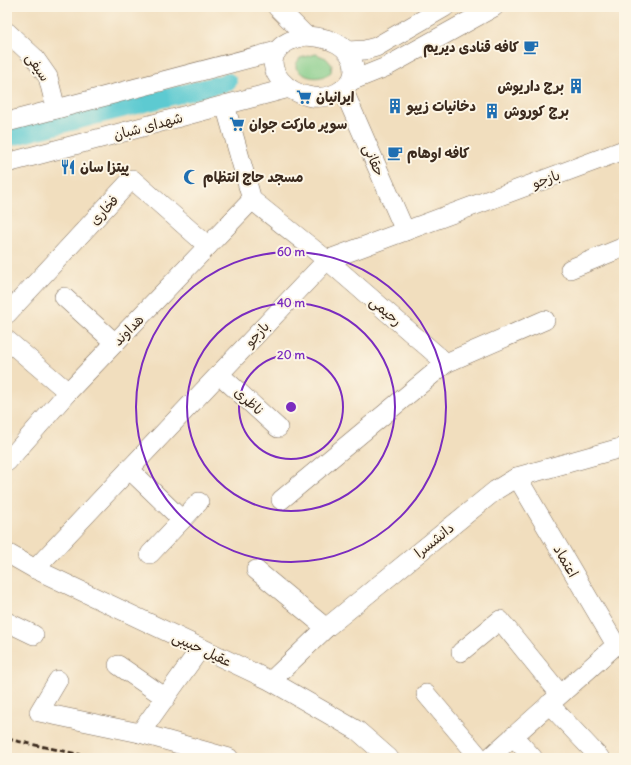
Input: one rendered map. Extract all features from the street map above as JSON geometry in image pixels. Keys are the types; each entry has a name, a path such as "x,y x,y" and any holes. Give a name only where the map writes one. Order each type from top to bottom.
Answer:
{"street":[{"path":"277,7 306,36"},
{"path":"348,51 365,50 376,47 445,7"},
{"path":"347,85 355,71 353,60 348,51 329,39 306,36 285,43 277,51 273,61 274,72 280,81 289,88 310,96 333,94 347,85 386,67 494,7"},
{"name":"سیفی","path":"7,32 34,57 48,77 56,109"},
{"path":"7,122 277,51"},
{"name":"حقانی","path":"347,85 405,231"},
{"name":"شهدای شبان","path":"7,163 289,88"},
{"path":"225,105 252,200"},
{"name":"بازجو","path":"35,569 327,260 405,231 622,156"},
{"name":"فخاری","path":"7,314 132,179 208,246"},
{"name":"هداوند","path":"7,462 68,392 252,200"},
{"name":"رحیمی","path":"252,200 327,260 446,363"},
{"path":"570,269 624,247"},
{"path":"64,296 115,343"},
{"path":"281,500 446,363 545,320"},
{"path":"7,340 68,392"},
{"name":"ناظری","path":"219,374 278,428"},
{"name":"دانشسرا","path":"271,681 326,628 496,490 517,477 624,447"},
{"path":"129,469 182,520"},
{"name":"اعتماد","path":"517,477 616,645 555,699"},
{"path":"150,554 199,502"},
{"name":"عقیل حبیبی","path":"7,552 35,569 200,649 271,681 358,731 389,758"},
{"path":"256,570 326,628"},
{"path":"461,652 500,620 555,699 600,758"},
{"path":"7,622 34,635"},
{"path":"140,733 200,649"},
{"path":"118,665 166,698"},
{"path":"58,680 39,712 140,733 229,758"},
{"path":"426,694 480,758"},
{"path":"489,758 555,699"},
{"path":"513,736 533,758"}],"green space":[{"path":"316,54 326,58 332,65 331,72 322,77 313,78 299,72 296,68 296,64 300,58"}],"waterway":[{"path":"7,138 228,82"}],"railway":[{"path":"7,739 96,758"}],"place":[{"name":"کافه قنادی دیریم","path":"531,47"},
{"name":"برج داریوش","path":"576,86"},
{"name":"ایرانیان","path":"304,97"},
{"name":"دخانیات زیپو","path":"395,106"},
{"name":"برج کوروش","path":"492,111"},
{"name":"سوپر مارکت جوان","path":"237,124"},
{"name":"کافه اوهام","path":"395,153"},
{"name":"پیتزا سان","path":"68,167"},
{"name":"مسجد حاج انتظام","path":"191,177"}]}
